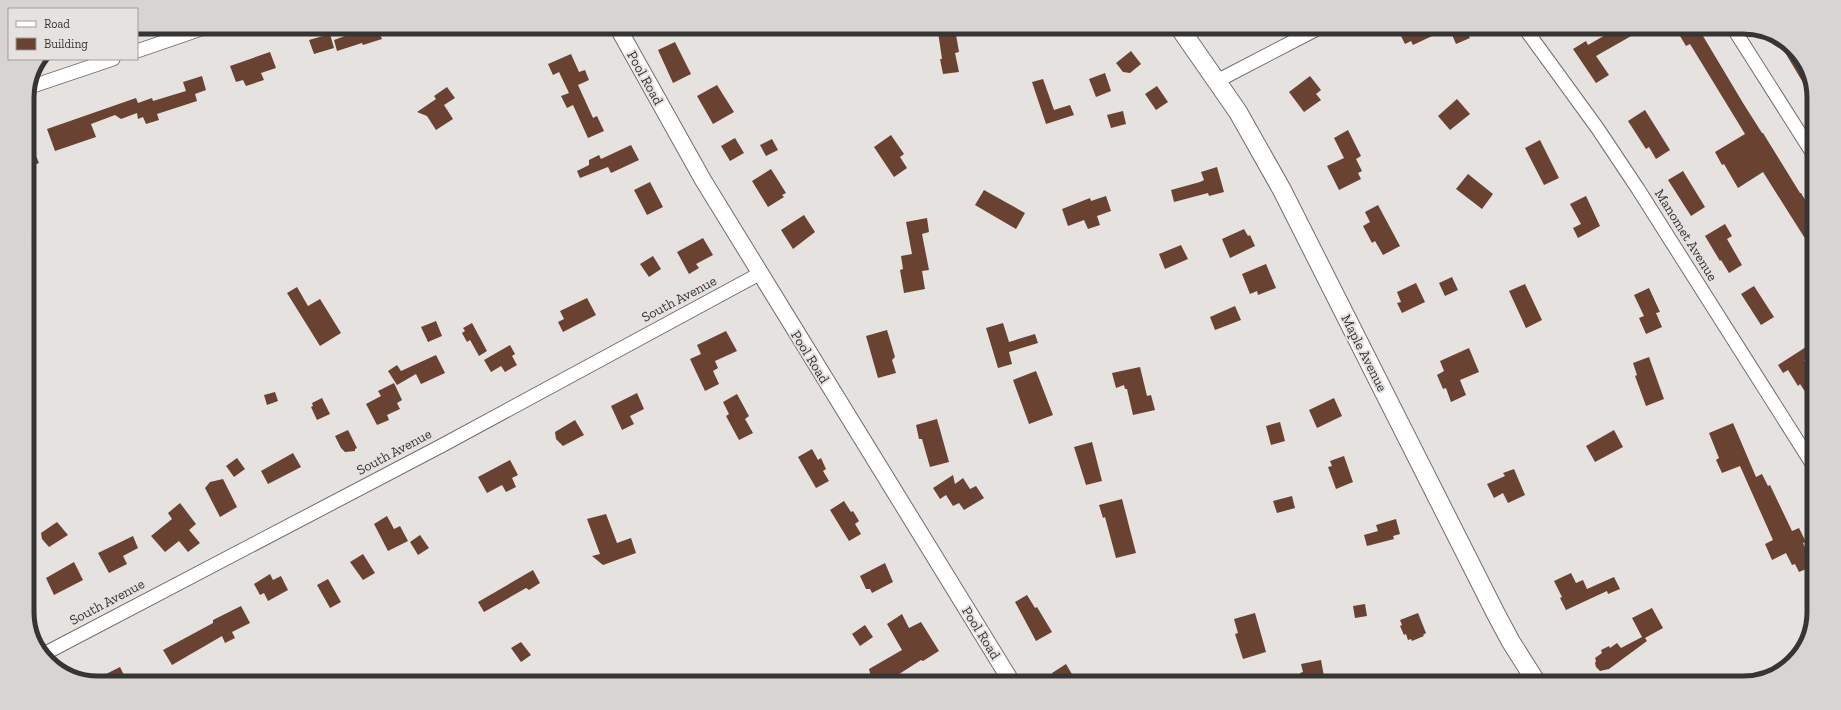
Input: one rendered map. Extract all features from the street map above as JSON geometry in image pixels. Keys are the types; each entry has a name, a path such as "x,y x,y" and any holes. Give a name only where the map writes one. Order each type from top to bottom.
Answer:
{"main road":[{"name":"Maple Avenue","path":"1184,34 1238,112 1282,190 1496,614 1532,676"}],"street":[{"path":"138,51 187,34"},
{"name":"Pool Road","path":"621,34 703,180 759,274 1008,676"},
{"path":"1217,81 1307,34"},
{"name":"Manomet Avenue","path":"1529,34 1598,129 1638,189 1807,456"},
{"path":"1737,34 1807,145"},
{"path":"35,85 110,60"},
{"name":"South Avenue","path":"47,651 441,446 759,274"}],"building":[{"path":"330,34 334,48 314,54 309,40"},
{"path":"350,34 380,34 382,39 363,45 362,43 337,51 334,40"},
{"path":"938,34 956,34 959,52 955,53 959,72 943,74 940,59 942,59"},
{"path":"1400,34 1436,34 1413,45 1411,41 1405,44"},
{"path":"1452,34 1468,34 1470,38 1456,44"},
{"path":"1607,34 1635,34 1596,56 1609,75 1596,83 1573,49 1586,41 1588,45"},
{"path":"1679,34 1702,34 1743,103 1807,203 1807,239 1763,172 1738,188 1724,164 1722,165 1715,152 1745,134 1690,44 1686,46"},
{"path":"675,42 691,74 673,83 658,50"},
{"path":"1782,47 1794,59 1802,74 1805,86"},
{"path":"1131,51 1141,64 1130,73 1123,72 1116,63"},
{"path":"270,52 276,68 261,73 264,80 246,86 243,80 236,82 230,66"},
{"path":"571,54 579,72 585,70 589,80 578,85 593,118 597,116 604,131 588,138 573,105 567,108 561,96 569,93 559,72 553,75 548,64"},
{"path":"1105,73 1111,91 1096,97 1089,79"},
{"path":"202,76 206,90 195,94 197,101 157,114 159,120 146,124 143,117 138,119 137,113 121,119 115,115 91,124 96,137 55,151 47,129 136,98 138,103 152,98 153,101 186,91 183,82"},
{"path":"1310,76 1321,90 1316,94 1321,100 1304,112 1289,92"},
{"path":"1043,79 1054,110 1070,105 1074,115 1046,124 1032,82"},
{"path":"717,85 734,112 713,124 697,96"},
{"path":"1157,86 1168,102 1156,110 1145,94"},
{"path":"447,87 455,98 444,105 453,119 436,130 427,116 417,112 436,99 434,96"},
{"path":"1457,99 1470,114 1450,130 1438,116"},
{"path":"1645,110 1670,150 1656,159 1649,147 1646,149 1628,121"},
{"path":"1123,111 1126,124 1111,128 1107,115"},
{"path":"1348,130 1361,156 1356,159 1362,171 1358,173 1361,179 1339,190 1327,166 1344,158 1334,138"},
{"path":"891,135 904,154 900,157 907,168 894,177 874,147"},
{"path":"735,138 744,153 730,161 721,146"},
{"path":"772,139 778,150 766,156 760,145"},
{"path":"1540,140 1559,178 1544,185 1525,148"},
{"path":"631,145 639,160 611,173 608,167 580,178 577,171 589,165 589,160 599,155 601,159"},
{"path":"34,151 39,163 34,165"},
{"path":"1217,167 1224,192 1209,196 1208,193 1174,202 1171,190 1204,180 1201,172"},
{"path":"771,169 786,193 782,195 784,197 768,207 752,181"},
{"path":"1683,171 1705,207 1691,216 1668,180"},
{"path":"1468,174 1493,194 1482,209 1456,189"},
{"path":"650,182 663,207 647,215 634,190"},
{"path":"984,190 1025,213 1016,229 975,205"},
{"path":"1106,196 1111,211 1097,216 1100,225 1088,229 1084,220 1068,226 1062,209 1090,198 1091,201"},
{"path":"1586,196 1600,226 1578,238 1573,228 1581,224 1570,204"},
{"path":"1378,205 1400,246 1383,255 1375,241 1372,243 1363,226 1370,222 1365,212"},
{"path":"804,215 815,232 793,249 781,230"},
{"path":"927,218 929,232 922,234 929,270 922,271 925,289 904,293 900,270 903,269 901,256 912,254 906,222"},
{"path":"1725,224 1732,236 1727,239 1742,265 1729,273 1705,236"},
{"path":"1244,229 1248,236 1250,235 1255,246 1230,258 1222,239"},
{"path":"703,238 713,255 696,264 699,268 689,274 677,252"},
{"path":"1181,245 1188,259 1165,269 1159,254"},
{"path":"653,256 661,269 649,277 640,264"},
{"path":"1266,264 1276,288 1258,295 1257,291 1250,294 1242,274"},
{"path":"1452,277 1458,290 1445,296 1439,283"},
{"path":"1416,283 1425,302 1402,313 1397,303 1401,302 1397,292"},
{"path":"1525,284 1542,320 1526,328 1509,291"},
{"path":"1754,286 1774,317 1761,325 1741,294"},
{"path":"297,287 308,306 320,299 341,333 320,346 287,293"},
{"path":"1649,288 1660,312 1656,313 1662,327 1646,334 1639,318 1644,316 1634,295"},
{"path":"587,298 596,315 563,332 558,322 564,319 560,311"},
{"path":"1235,306 1241,320 1215,330 1210,317"},
{"path":"436,321 442,336 428,342 421,327"},
{"path":"472,323 487,351 479,356 470,340 467,342 462,333 465,331 463,328"},
{"path":"1003,323 1009,342 1035,334 1038,343 1009,352 1012,364 998,368 986,328"},
{"path":"887,330 895,357 892,360 896,373 878,378 866,336"},
{"path":"726,331 737,351 715,361 718,368 713,371 719,384 705,391 690,359 701,354 697,345"},
{"path":"510,345 515,354 512,356 517,365 505,372 501,366 491,372 484,360"},
{"path":"1806,347 1807,358 1804,360 1807,364 1807,394 1800,384 1798,386 1788,370 1783,373 1778,365"},
{"path":"1469,348 1479,372 1460,380 1466,395 1451,402 1446,388 1443,389 1437,375 1444,371 1440,361"},
{"path":"436,355 445,373 421,384 416,374 397,385 388,371 397,365 401,371"},
{"path":"1649,357 1664,399 1646,406 1635,376 1637,375 1633,363"},
{"path":"1140,367 1147,396 1151,395 1155,410 1133,415 1127,389 1125,389 1124,385 1116,388 1112,373"},
{"path":"1036,371 1053,415 1029,424 1013,380"},
{"path":"394,383 402,400 397,403 400,409 387,415 389,420 377,425 366,404 381,396 378,391"},
{"path":"275,392 278,401 267,405 264,395"},
{"path":"637,393 644,409 630,416 634,424 622,430 611,406"},
{"path":"737,394 749,416 745,419 753,433 739,440 726,416 729,414 723,402"},
{"path":"322,398 330,414 317,420 311,407 313,406 312,403"},
{"path":"1334,398 1342,416 1317,428 1309,410"},
{"path":"937,419 949,462 930,467 922,439 919,439 916,425"},
{"path":"575,420 584,435 563,446 556,439 555,432"},
{"path":"1280,422 1285,441 1271,445 1266,426"},
{"path":"1733,423 1756,477 1762,474 1768,486 1770,485 1792,531 1799,528 1806,542 1803,543 1807,552 1807,569 1799,572 1795,564 1792,565 1786,553 1772,560 1765,544 1773,540 1740,466 1722,473 1716,460 1719,458 1709,433"},
{"path":"348,430 357,448 355,451 345,452 341,448 335,436"},
{"path":"1614,430 1623,447 1595,462 1586,446"},
{"path":"1092,442 1102,481 1086,485 1074,447"},
{"path":"812,449 818,460 821,458 826,469 823,471 829,481 816,488 798,457"},
{"path":"293,453 301,467 268,484 261,471"},
{"path":"1344,456 1353,482 1336,489 1328,467 1332,466 1330,461"},
{"path":"237,458 245,469 234,477 226,466"},
{"path":"510,460 518,475 512,478 516,487 506,492 502,485 487,493 478,477"},
{"path":"1514,469 1525,495 1508,503 1503,493 1494,498 1487,484 1505,476 1503,473"},
{"path":"953,475 955,484 963,478 970,489 976,486 984,498 964,510 959,503 953,506 946,495 940,499 933,488"},
{"path":"223,479 237,507 220,517 205,488 210,482"},
{"path":"1292,496 1295,508 1277,513 1273,501"},
{"path":"1122,499 1136,553 1116,558 1105,517 1103,518 1099,505"},
{"path":"844,501 859,521 855,524 861,534 849,541 830,510"},
{"path":"180,503 196,524 189,530 200,543 188,552 179,541 165,552 151,536 172,519 168,513"},
{"path":"606,514 617,543 631,538 636,553 603,565 592,556 600,554 587,519"},
{"path":"387,516 394,529 400,526 408,541 388,551 374,524"},
{"path":"1396,519 1400,534 1393,536 1394,539 1367,546 1364,535 1378,531 1376,525"},
{"path":"57,522 68,535 49,547 42,539 41,533"},
{"path":"420,535 429,548 418,555 410,542"},
{"path":"133,536 138,548 123,556 127,564 109,573 98,553"},
{"path":"363,554 375,573 363,580 350,562"},
{"path":"74,562 83,580 54,595 46,578"},
{"path":"885,563 893,582 872,593 870,589 866,589 860,576"},
{"path":"533,570 540,583 529,590 526,588 484,612 478,602"},
{"path":"1571,573 1576,583 1583,580 1587,589 1614,577 1620,589 1608,594 1607,591 1566,610 1560,598 1562,597 1554,581"},
{"path":"270,574 273,580 281,576 288,590 268,601 264,593 260,595 254,584"},
{"path":"328,579 341,602 330,608 317,585"},
{"path":"1027,595 1035,608 1037,607 1052,632 1036,641 1015,602"},
{"path":"1365,604 1367,616 1355,618 1353,606"},
{"path":"241,606 250,623 232,632 235,638 225,643 222,636 172,665 163,650 213,623 213,620"},
{"path":"1652,608 1663,628 1645,638 1647,641 1609,669 1600,671 1596,667 1595,658 1602,653 1601,650 1609,646 1610,648 1617,643 1621,648 1642,637 1632,618"},
{"path":"1255,613 1266,652 1243,659 1235,634 1238,633 1234,619"},
{"path":"1418,613 1426,633 1423,635 1424,636 1412,641 1411,639 1408,640 1406,634 1404,635 1400,626 1402,625 1400,620"},
{"path":"902,614 909,628 921,622 939,651 923,661 921,660 896,676 871,676 869,669 902,650 887,624"},
{"path":"865,625 873,637 860,646 852,634"},
{"path":"521,642 531,655 521,662 511,648"},
{"path":"1321,660 1324,676 1301,676 1300,673 1303,672 1301,664"},
{"path":"1066,664 1073,676 1054,676 1052,673"},
{"path":"120,667 124,676 102,676"}]}
